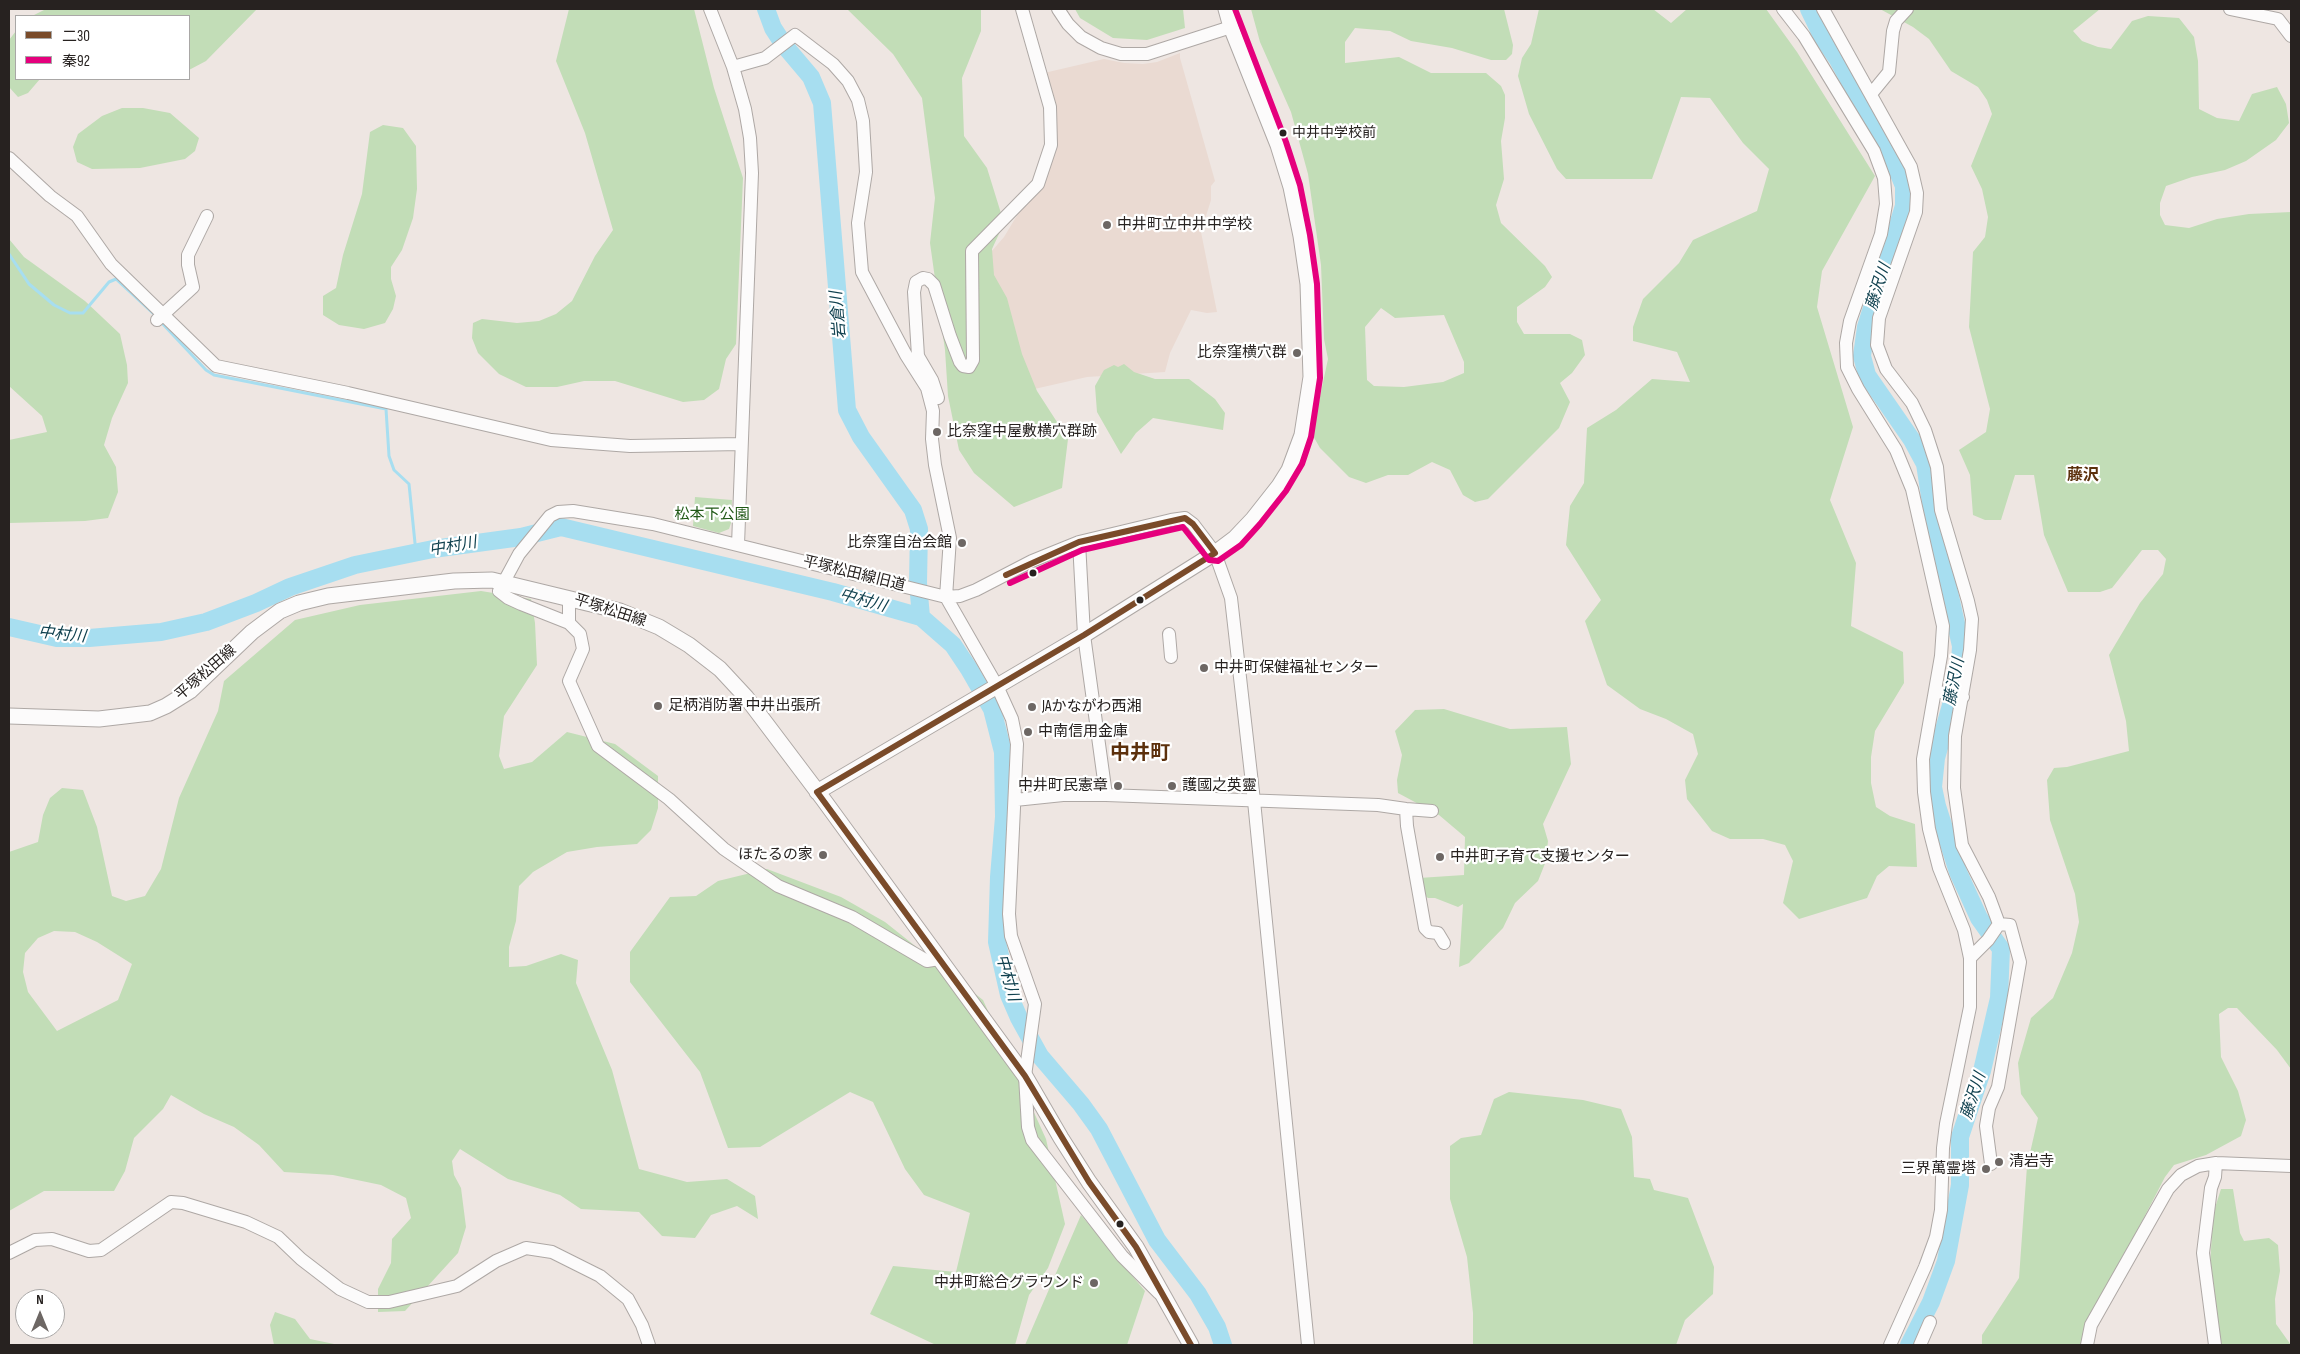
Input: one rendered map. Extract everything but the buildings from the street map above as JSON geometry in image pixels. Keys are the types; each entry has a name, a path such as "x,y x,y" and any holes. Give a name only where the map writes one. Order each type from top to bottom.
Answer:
{"main road":[{"path":"817,792 1084,635 1214,553 1234,538 1253,519 1289,470 1302,435 1311,377 1308,284 1302,236 1291,188 1278,145 1231,27 1226,9"},
{"name":"平塚松田線","path":"9,716 99,719 150,713 166,706 190,691 263,622 280,611 298,603 328,596 454,581 492,580 620,611 659,627 712,663 746,698 817,792 1025,1076 1061,1138 1136,1247 1191,1345"}],"street":[{"path":"710,9 733,67 745,109 750,138 752,173 738,545"},
{"path":"932,422 938,421 940,416 939,402 932,380 918,356 914,292 916,282 923,278 928,279 934,286 960,362 963,366 969,367 973,360 972,251 1038,184 1051,145 1050,107 1022,9"},
{"path":"1058,9 1068,24 1081,37 1101,48 1121,54 1147,54 1231,27"},
{"path":"1784,9 1804,36 1874,151 1884,178 1886,204 1881,234 1850,320 1846,344 1847,367 1858,390 1896,450 1912,489 1943,626 1924,759 1924,792 1929,829 1939,868 1958,912 1970,958 1970,1007 1946,1124 1943,1148 1941,1210 1936,1237 1925,1267 1890,1345"},
{"path":"1823,9 1911,167 1917,193 1916,212 1879,318 1877,346 1886,369 1912,403 1925,430 1937,467 1942,510 1972,619 1963,697 1955,736 1954,762 1958,814 1962,845 1988,897 1997,926 1988,940 1970,958"},
{"path":"1871,94 1889,72 1893,31 1896,21 1907,9"},
{"path":"2230,9 2278,19 2291,36"},
{"path":"733,67 765,58 795,35 833,64 848,81 858,100 863,121 866,172 858,222 862,272 906,355 927,388 933,411 932,439 935,465 950,538 946,597 1012,719 1016,744 1009,914 1011,936 1035,1004 1025,1076 1028,1127 1032,1140 1122,1256 1169,1304"},
{"path":"9,158 50,196 77,216 110,264 160,318 208,360 223,369 348,393 551,440 630,446 741,444"},
{"path":"160,318 194,287 188,265 188,255 207,216"},
{"name":"平塚松田線旧道","path":"504,583 523,550 554,512 572,511 653,524 946,597 960,596 976,590 1032,561 1078,542 1185,518 1193,524 1214,553"},
{"path":"1078,542 1084,635 1106,795"},
{"path":"1214,553 1231,598 1254,802 1308,1345"},
{"path":"504,583 499,591 508,598 569,623 580,634 582,649 569,681 598,746 669,799 724,849 778,886 852,917 927,961 939,959"},
{"path":"569,598 569,623"},
{"path":"1169,634 1171,657"},
{"path":"1935,691 1963,697"},
{"path":"1015,800 1063,795 1106,795 1254,802 1378,805 1406,810 1432,811"},
{"path":"1406,810 1407,826 1425,928 1429,932 1438,933 1444,943"},
{"path":"1991,1164 1986,1126 1989,1108 1998,1087 2020,962 2010,925 1997,926"},
{"path":"2086,1345 2091,1326 2168,1189 2181,1175 2198,1166 2216,1163 2289,1166"},
{"path":"2215,1345 2203,1253 2216,1163"},
{"path":"9,1253 35,1240 52,1239 89,1251 101,1250 171,1202 190,1205 246,1222 278,1237 340,1290 368,1302 389,1302 457,1286 515,1251 526,1248 552,1252 600,1276 628,1299 642,1325 649,1345"},
{"path":"1119,1223 1116,1230 1124,1249 1122,1256"},
{"path":"1920,1345 1930,1322"}],"shaded area":[{"name":"中井町立中井中学校","path":"1180,53 1215,181 1211,186 1211,200 1201,232 1217,312 1207,313 1191,310 1170,353 1165,372 1087,377 1017,393 989,263 991,252 1004,237 1024,204 1055,146 1044,73 1104,59 1124,63 1143,64 1157,62"}],"green space":[{"path":"46,9 257,9 206,61 190,69 190,15 34,15"},
{"path":"569,9 694,9 714,88 743,178 736,344 726,359 719,389 704,400 683,402 615,381 584,381 557,387 526,387 499,374 478,353 472,338 473,323 482,319 517,323 539,321 556,314 572,301 595,256 613,230 585,133 556,61"},
{"path":"847,9 981,9 981,31 962,78 964,136 987,168 1004,223 992,249 994,275 1007,298 1022,354 1037,391 1068,439 1062,488 1014,507 974,473 959,450 948,396 945,350 930,243 935,198 922,98 893,54"},
{"path":"1075,9 1183,9 1185,28 1147,40 1113,38 1080,18"},
{"path":"1251,9 1504,9 1513,45 1512,54 1506,60 1491,60 1452,48 1411,41 1390,31 1355,28 1345,42 1345,63 1399,57 1431,73 1486,73 1501,86 1505,95 1505,118 1501,141 1504,179 1496,205 1501,223 1545,266 1552,277 1545,287 1517,307 1517,322 1524,334 1570,334 1582,340 1585,355 1572,373 1560,383 1570,402 1559,428 1488,499 1475,502 1463,495 1450,470 1432,462 1408,475 1388,475 1366,483 1349,477 1320,448 1312,434 1328,359 1324,339 1321,265 1308,174 1291,112 1260,42","holes":["1381,308 1395,318 1444,315 1464,362 1464,373 1443,382 1404,387 1374,386 1367,380 1365,327"]},
{"path":"1539,9 1653,9 1671,23 1687,9 1766,9 1797,52 1875,176 1822,271 1817,307 1853,427 1830,500 1856,563 1851,626 1903,652 1904,683 1875,731 1871,757 1871,783 1876,807 1890,816 1915,824 1917,867 1889,866 1877,876 1867,898 1799,919 1783,903 1793,861 1785,845 1763,839 1730,839 1712,831 1687,799 1685,780 1698,754 1693,734 1666,719 1640,709 1607,685 1585,621 1601,600 1566,545 1570,506 1584,483 1587,428 1616,410 1652,379 1690,382 1677,352 1633,341 1633,327 1643,299 1679,263 1693,240 1757,211 1769,169 1743,143 1710,98 1681,97 1652,179 1566,179 1557,169 1529,114 1518,76 1522,58 1531,44"},
{"path":"1880,9 2100,9 2073,31 2082,41 2098,47 2111,49 2132,21 2148,16 2179,18 2194,37 2198,61 2199,109 2217,118 2239,121 2252,94 2277,87 2286,104 2289,123 2276,140 2246,161 2225,170 2192,177 2166,186 2160,203 2160,215 2165,225 2189,228 2217,219 2249,214 2291,212 2291,1069 2277,1050 2237,1008 2228,1008 2219,1014 2221,1057 2238,1091 2246,1120 2241,1136 2206,1155 2174,1165 2165,1177 2083,1335 2081,1345 1982,1345 1982,1335 2019,1278 2027,1166 2038,1118 2021,1094 2018,1063 2031,1018 2053,998 2072,953 2079,922 2075,894 2050,820 2047,780 2054,768 2067,767 2129,751 2126,721 2109,655 2140,603 2163,574 2166,559 2158,550 2142,550 2112,588 2100,592 2068,592 2044,535 2034,475 2015,475 2001,520 1985,520 1973,515 1970,475 1959,450 1986,432 1990,409 1969,327 1973,252 1985,237 1988,217 1982,189 1971,166 1992,114 1987,100 1978,87 1951,71 1929,39 1913,27"},
{"path":"15,32 15,80 39,80 28,93 18,97 9,87 9,40"},
{"path":"122,108 143,108 170,113 199,138 195,151 185,159 140,168 92,169 77,162 73,147 78,134 102,116"},
{"path":"383,125 403,128 416,146 417,189 413,218 402,250 391,267 391,279 396,296 393,309 385,323 364,329 339,325 323,315 323,296 336,288 343,255 362,194 370,132"},
{"path":"9,239 24,257 85,301 120,334 127,365 128,383 112,418 104,445 116,467 118,492 108,518 85,521 9,523 9,440 47,432 42,416 9,386"},
{"path":"1124,364 1134,372 1155,379 1189,379 1215,399 1225,413 1223,430 1153,418 1136,433 1121,454 1097,412 1095,386 1104,370 1114,365 1118,367"},
{"name":"松本下公園","path":"695,497 732,500 729,529 719,533 693,526"},
{"path":"481,591 531,599 535,623 537,665 504,716 499,756 504,769 532,762 567,732 615,744 658,776 658,808 651,830 637,844 597,847 567,852 533,872 519,886 516,921 509,947 509,967 526,966 561,954 578,960 576,983 612,1070 639,1169 687,1182 727,1179 755,1196 758,1219 737,1206 711,1215 695,1238 662,1236 639,1212 581,1209 560,1195 508,1179 460,1149 452,1161 454,1175 461,1188 466,1227 458,1253 405,1311 378,1312 378,1289 391,1263 392,1239 411,1218 406,1198 381,1185 333,1175 284,1172 259,1145 234,1127 204,1114 171,1095 163,1109 134,1138 125,1171 114,1191 44,1191 9,1211 9,852 38,842 43,815 50,798 62,788 83,790 97,827 112,896 126,901 145,896 161,869 179,798 218,711 224,681 295,620 360,605","holes":["54,931 75,932 97,942 132,964 118,1000 57,1031 28,992 23,972 25,953 38,938"]},
{"path":"1444,709 1510,729 1567,727 1571,764 1543,824 1548,841 1546,861 1538,881 1515,903 1503,928 1469,963 1459,967 1463,904 1458,907 1435,898 1428,898 1423,894 1419,878 1464,875 1465,837 1439,815 1398,793 1397,780 1402,755 1395,731 1415,710"},
{"path":"767,869 841,897 885,922 983,1000 1046,1139 1065,1224 1048,1268 1029,1295 1015,1345 936,1345 870,1314 893,1266 956,1272 970,1213 924,1195 905,1169 873,1102 850,1092 760,1147 728,1148 700,1072 630,982 630,952 670,897 696,896 718,881"},
{"path":"1509,1092 1583,1100 1621,1109 1632,1137 1634,1177 1650,1179 1654,1190 1688,1198 1714,1267 1713,1294 1685,1320 1676,1345 1473,1345 1473,1313 1467,1257 1450,1199 1450,1146 1461,1138 1481,1135 1494,1099"},
{"path":"2221,1189 2233,1189 2240,1233 2244,1241 2269,1238 2278,1245 2280,1271 2275,1299 2276,1324 2291,1345 2220,1345 2210,1267 2213,1214"},
{"name":"中井町総合グラウンド","path":"1081,1215 1145,1291 1127,1345 1025,1345"},
{"path":"275,1312 295,1319 310,1339 339,1345 274,1345 270,1325"}],"waterway":[{"name":"岩倉川","path":"766,9 773,28 784,45 811,77 822,103 847,410 861,437 913,510 919,529 918,583 921,617"},
{"name":"藤沢川","path":"1809,9 1823,38 1837,58 1894,162 1904,186 1904,206 1866,327 1862,356 1867,375 1912,440 1925,464 1935,529 1961,646 1959,677 1936,758 1933,787 1937,806 1958,872 1979,918 2001,949 1999,998 1982,1071 1960,1137 1960,1185 1946,1261 1931,1302 1909,1345"},
{"path":"9,254 29,284 54,305 70,313 83,313 109,282 116,279 156,316"},
{"path":"160,321 206,370 214,375 386,409 389,456 394,470 409,484 416,553"},
{"name":"中村川","path":"9,627 57,638 89,638 161,632 206,622 256,603 290,587 355,565 433,549 521,537 561,527 833,592 921,617 953,645 969,669 992,709 1003,752 1004,817 999,877 997,942 1009,995 1019,1018 1040,1056 1081,1104 1099,1129 1157,1240 1198,1294 1217,1327 1223,1345"}],"transit line":[{"name":"秦92","path":"1010,583 1082,550 1183,527 1209,560 1218,561 1241,545 1260,524 1286,491 1302,464 1311,437 1320,378 1317,284 1310,235 1300,185 1286,142 1235,9"},
{"name":"二30","path":"1006,575 1079,542 1185,518 1193,524 1215,553 1084,635 817,792 1025,1076 1089,1182 1136,1247 1191,1345"}],"place":[{"name":"中井中学校前","path":"1283,133"},
{"name":"中井町立中井中学校","path":"1107,225"},
{"name":"比奈窪横穴群","path":"1297,353"},
{"name":"比奈窪中屋敷横穴群跡","path":"937,432"},
{"name":"比奈窪自治会館","path":"962,543"},
{"name":"中井町保健福祉センター","path":"1204,668"},
{"name":"足柄消防署 中井出張所","path":"658,706"},
{"name":"JAかながわ西湘","path":"1032,707"},
{"name":"中南信用金庫","path":"1028,732"},
{"name":"中井町民憲章","path":"1118,786"},
{"name":"護國之英靈","path":"1172,786"},
{"name":"ほたるの家","path":"823,855"},
{"name":"中井町子育て支援センター","path":"1440,857"},
{"name":"清岩寺","path":"1999,1162"},
{"name":"三界萬霊塔","path":"1986,1169"},
{"name":"中井町総合グラウンド","path":"1094,1283"}],"district":[{"name":"藤沢","path":"2083,476"},
{"name":"中井町","path":"1140,754"}]}
